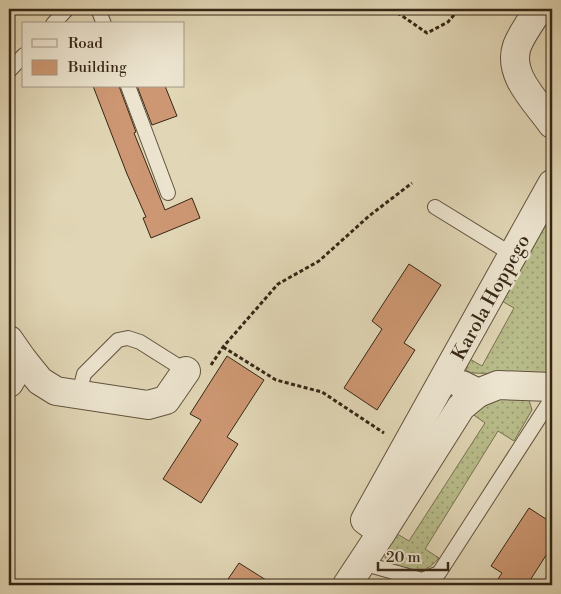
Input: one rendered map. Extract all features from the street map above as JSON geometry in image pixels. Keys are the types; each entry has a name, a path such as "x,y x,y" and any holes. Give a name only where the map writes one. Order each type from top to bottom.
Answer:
{"street":[{"path":"539,9 518,44 514,58 517,74 552,124"},
{"name":"Karola Hoppego","path":"382,532 365,520 513,255 550,193"},
{"path":"16,350 40,381 56,391 148,405 166,400 198,368"},
{"path":"9,383 16,350"},
{"name":"Karola Hoppego","path":"445,378 478,392"},
{"path":"348,585 462,407 478,392 498,385 552,387"}],"lane":[{"path":"55,22 67,9"},
{"path":"98,9 103,22"},
{"path":"9,71 22,57"},
{"path":"129,88 168,193"},
{"path":"435,207 513,255"},
{"path":"79,394 84,374 118,340 128,338 140,342 198,368"},
{"path":"362,563 422,580 439,573 552,398"}],"path":[{"path":"9,16 15,9"},
{"path":"392,9 427,33 448,22 459,9"},
{"path":"198,368 223,347 278,284 319,261 369,216 412,183"},
{"path":"223,347 276,380 322,392 385,434"}],"green space":[{"path":"547,222 552,222 552,375 471,373 466,370 465,365 468,358 482,366 514,308 500,300 541,227"},
{"path":"494,397 528,397 532,410 514,441 498,431 425,549 439,558 426,569 415,572 387,563 385,550 394,532 409,541 485,423 471,413"}],"building":[{"path":"94,88 120,88 136,132 134,133 165,210 192,198 200,218 151,238 143,218 146,217"},
{"path":"138,88 166,88 177,116 152,125"},
{"path":"409,264 441,285 404,343 415,350 377,410 344,388 382,329 372,321"},
{"path":"227,356 264,380 227,437 238,444 201,503 163,479 201,420 190,414"},
{"path":"529,508 552,523 552,546 527,585 494,585 502,573 491,566"},
{"path":"239,563 274,585 224,585"}]}
